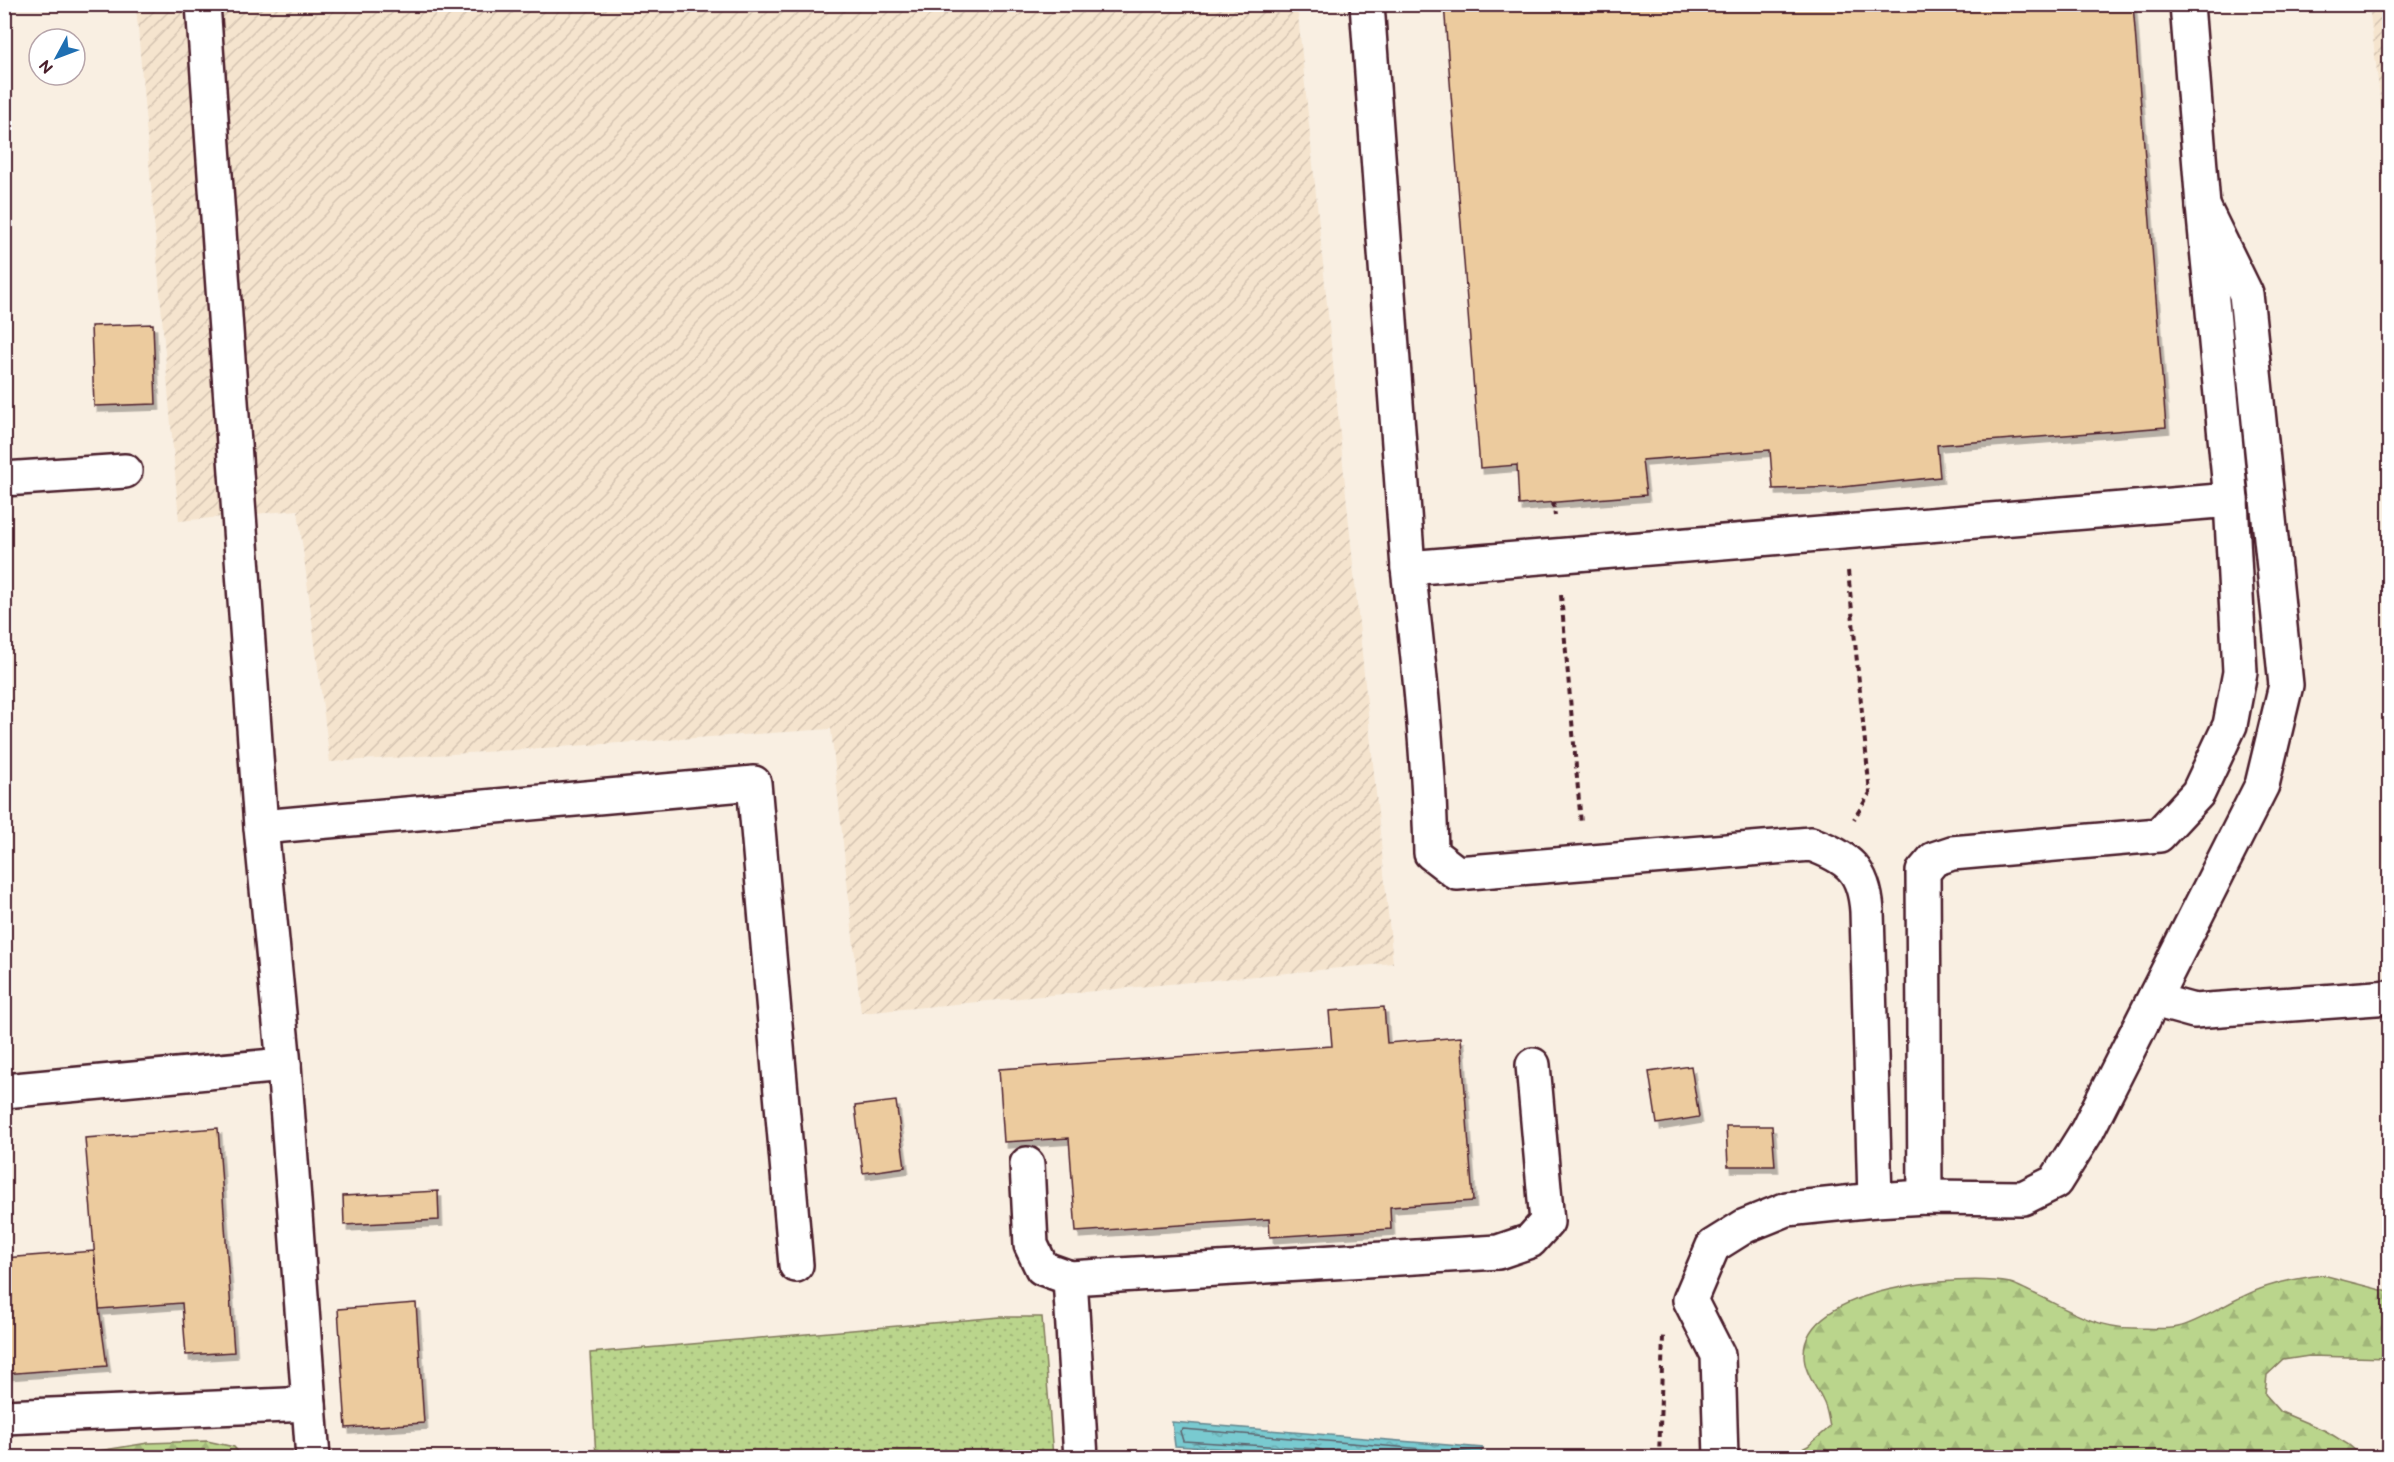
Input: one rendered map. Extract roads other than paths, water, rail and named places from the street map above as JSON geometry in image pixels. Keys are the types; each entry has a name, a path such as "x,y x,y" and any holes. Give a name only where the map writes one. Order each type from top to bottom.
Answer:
{"lane":[{"path":"203,4 261,827 284,1065 313,1458"},
{"path":"1367,4 1408,568 1427,760 1431,853 1457,873 1811,844 1845,861 1865,888 1875,1200"},
{"path":"1925,1197 1923,872 1934,859 1952,853 2159,835 2198,793 2230,725 2240,672 2231,500 2203,206 2187,4"},
{"path":"1721,1458 1718,1355 1690,1300 1713,1246 1745,1226 1787,1209 1925,1197 2023,1198 2055,1182 2087,1131 2262,785 2286,685 2246,294 2203,206"},
{"path":"4,479 125,471"},
{"path":"1408,568 2231,500"},
{"path":"261,827 754,783 796,1265"},
{"path":"2154,1000 2194,1011 2390,997"},
{"path":"4,1091 284,1065"},
{"path":"1027,1164 1031,1245 1042,1269 1070,1278 1498,1252 1530,1241 1547,1222 1533,1065"},
{"path":"1070,1278 1081,1458"},
{"path":"4,1417 309,1404"}],"water":[{"path":"1172,1422 1483,1448 1479,1457 1370,1457 1175,1446"}]}
